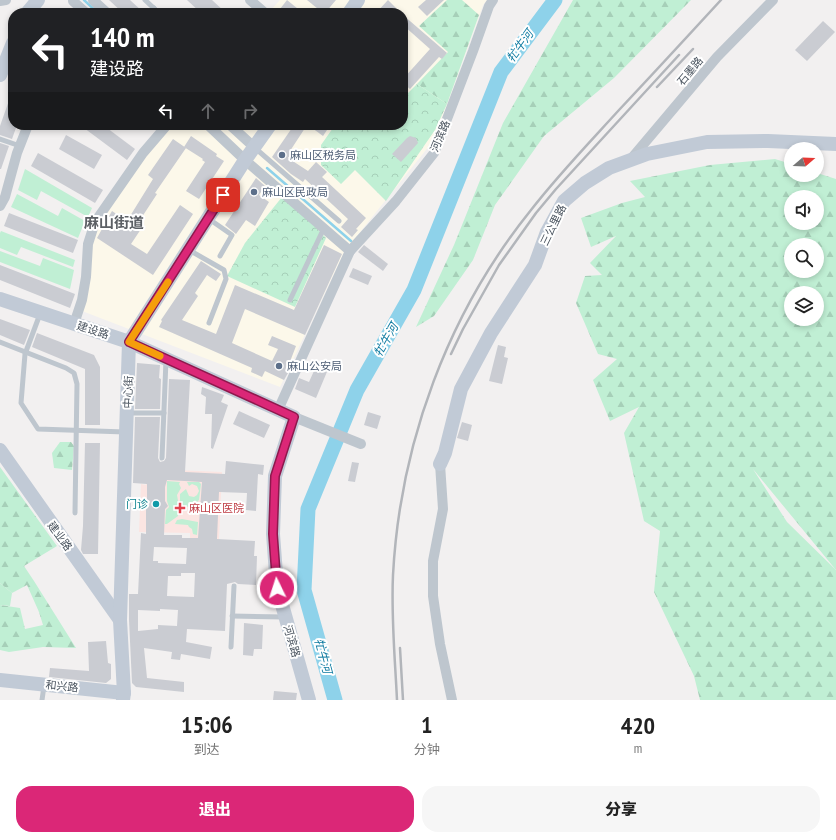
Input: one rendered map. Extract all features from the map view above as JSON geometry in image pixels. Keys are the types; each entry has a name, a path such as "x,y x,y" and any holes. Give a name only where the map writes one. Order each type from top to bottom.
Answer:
{"street":[{"path":"0,1 6,0"},
{"path":"31,8 38,0"},
{"path":"92,0 101,8"},
{"path":"250,0 259,8"},
{"path":"352,8 358,0"},
{"name":"河滨路","path":"278,410 350,251 396,201 434,153 488,6 492,0"},
{"name":"石墨路","path":"630,160 717,57 773,0"},
{"path":"73,1 81,8"},
{"path":"0,75 8,55"},
{"path":"0,206 26,130"},
{"path":"74,324 82,300 86,277 88,244 95,222 143,153 164,130"},
{"path":"213,130 245,160 350,251"},
{"path":"235,130 254,147"},
{"path":"129,342 245,160 266,130"},
{"name":"三公里路","path":"440,464 445,453 461,389 491,333 535,265 547,232 564,201 585,183 610,168 647,154 707,142 768,141 836,144"},
{"name":"建设路","path":"0,299 129,342 294,417"},
{"name":"中心街","path":"123,696 120,620 129,342"},
{"path":"294,417 361,444"},
{"name":"河滨路","path":"294,417 275,476 273,534 277,588 309,700"},
{"name":"建业路","path":"0,450 120,620"},
{"path":"440,464 443,509 433,561 433,596 440,644 452,700"},
{"name":"和兴路","path":"0,680 44,684 123,696"}],"lane":[{"path":"145,0 154,8"},
{"path":"0,139 20,146"},
{"path":"254,147 339,221"},
{"path":"208,218 232,235 220,256"},
{"path":"290,300 324,228"},
{"path":"188,250 224,270 226,279 209,323"},
{"path":"41,313 26,352 22,403 38,428 126,432"},
{"path":"0,342 66,368 74,373 77,384 75,513"},
{"path":"162,458 166,359"},
{"path":"127,413 164,413"},
{"path":"231,647 234,586"},
{"path":"232,616 285,617"},
{"path":"42,700 44,684"}],"shaded area":[{"path":"280,0 487,0 483,5 434,140 344,252 280,387 82,311 91,248 99,225 145,156 168,130 408,130 408,8 273,8"},
{"name":"麻山区医院","path":"151,469 222,472 219,539 190,538 190,533 139,532 141,484 146,485 146,477"}],"green space":[{"path":"447,0 462,0 479,15 447,104 417,84 448,52 419,26"},
{"path":"573,0 691,0 614,78 544,136 495,205 473,260 434,316 416,327 454,245 503,123"},
{"path":"417,84 447,104 435,130 386,201 355,170 341,184 321,165 321,145 332,130 408,130 408,93"},
{"path":"775,159 784,162 784,182 824,182 824,175 836,179 836,570 836,700 700,700 694,676 654,592 660,531 644,521 624,433 639,407 610,421 593,380 617,359 598,354 576,303 585,276 602,275 590,263 616,236 591,247 581,218 622,203 645,197 630,181 710,165","holes":["753,469 836,570 787,522"]},
{"path":"25,169 92,208 88,217 41,191 37,200 18,190"},
{"path":"17,194 58,216 62,208 85,221 78,238 11,207"},
{"path":"282,197 302,213 326,238 295,307 227,276 245,243"},
{"path":"1,231 75,260 73,267 21,247 17,255 0,248"},
{"path":"0,251 40,266 43,258 74,270 70,289 0,262"},
{"path":"60,442 71,442 74,446 72,470 54,468 52,453"},
{"path":"0,467 57,546 24,566 76,648 43,647 9,652 0,650 0,605 20,608 25,629 43,625 27,585 12,593 0,583"},
{"path":"167,481 180,482 179,484 181,488 177,495 179,506 178,516 165,524 166,510 169,507 167,501"},
{"path":"187,482 199,482 201,484 199,500 190,507 185,506 180,502 180,494 186,489 189,496 194,497 199,491 197,486 192,484 189,486"},
{"path":"182,519 198,522 197,535 193,534 192,529 188,525 175,524 177,520"},
{"path":"0,583 12,593 10,606 0,605"}],"building":[{"path":"109,0 130,0 139,8 118,8"},
{"path":"187,0 212,0 221,8 196,8"},
{"path":"287,0 297,8 281,8"},
{"path":"307,0 336,0 329,8 317,8"},
{"path":"388,0 396,8 381,8"},
{"path":"426,0 444,0 427,16 418,7"},
{"path":"408,19 447,53 442,59 439,57 410,89 408,87 408,73 430,49 408,29"},
{"path":"823,21 835,32 807,61 795,50"},
{"path":"8,103 8,130 15,130 12,139 0,135 0,126"},
{"path":"87,130 110,130 135,149 127,160"},
{"path":"291,130 304,130 290,151 292,152 288,158 308,171 316,162 327,172 322,177 366,218 356,229 358,230 352,237 341,227 348,219 305,179 303,182 291,174 272,157"},
{"path":"315,130 327,130 323,136"},
{"path":"66,135 102,155 94,169 59,149"},
{"path":"191,136 217,154 216,156 224,161 199,199 186,191 205,162 202,160 203,159 184,147"},
{"path":"410,136 416,138 418,143 401,162 392,154"},
{"path":"173,139 186,148 155,193 157,194 138,223 143,226 131,244 147,254 180,205 193,214 153,275 97,238 112,211 127,221 153,179 148,175"},
{"path":"0,143 9,146 1,169 0,169"},
{"path":"38,153 103,190 95,203 31,166"},
{"path":"256,178 265,186 259,195 269,202 255,226 246,220 236,234 225,225"},
{"path":"9,213 78,240 73,253 4,226"},
{"path":"324,245 342,254 305,335 245,309 232,343 272,361 278,349 268,345 272,336 296,346 286,372 288,373 284,380 265,371 262,377 251,372 252,368 159,327 162,321 161,320 201,261 221,274 216,281 207,275 195,293 198,296 182,320 216,334 235,285 294,310"},
{"path":"364,245 388,264 383,271 358,252"},
{"path":"0,265 75,294 70,308 0,280"},
{"path":"353,268 372,276 368,285 349,277"},
{"path":"0,319 30,330 24,345 0,335"},
{"path":"37,333 94,355 100,367 100,425 85,425 85,369 32,347"},
{"path":"498,345 506,347 504,357 508,358 502,384 489,381"},
{"path":"318,362 329,367 316,398 295,389 299,378 309,382"},
{"path":"137,363 160,365 160,409 135,409"},
{"path":"169,379 190,380 185,472 225,474 226,461 264,465 263,475 258,474 256,511 246,510 247,493 219,492 217,539 255,541 254,556 257,556 256,585 238,584 235,582 227,584 225,631 187,629 186,642 212,647 210,659 181,654 180,660 171,659 172,652 144,648 147,678 184,682 184,692 136,687 132,683 129,594 138,594 141,533 146,534 145,506 147,499 147,484 133,483 135,417 160,417 158,458 160,462 164,461 166,458","holes":["167,480 202,482 198,538 182,538 182,535 164,535 165,509 168,506 165,501 165,487","154,547 187,548 186,564 158,563 158,561 153,561","181,573 195,573 194,597 167,596 168,576 181,576","160,609 178,610 177,626 158,625 158,629 138,631 138,610 160,611"]},
{"path":"202,387 224,395 221,402 228,405 213,449 211,448 212,414 205,414 206,397 201,394"},
{"path":"239,411 270,425 264,438 233,424"},
{"path":"368,412 381,416 377,429 364,425"},
{"path":"462,422 472,425 468,441 457,438"},
{"path":"85,443 100,443 98,554 83,554 81,550"},
{"path":"352,462 359,463 355,482 348,481"},
{"path":"244,623 263,625 262,649 254,649 253,656 243,655"},
{"path":"106,641 108,663 111,664 111,679 106,683 49,677 50,668 89,671 88,642"},
{"path":"274,691 297,693 296,700 273,700"}],"waterway":[{"path":"84,0 93,8"},
{"name":"牤牛河","path":"335,700 304,590 308,509 357,390 414,290 501,72 555,0"},
{"path":"267,168 351,241"}],"railway":[{"path":"397,700 393,622 393,575 398,526 406,477 418,429 434,382 453,336 475,292 502,250 541,197 585,147 721,0"},
{"path":"657,87 693,49"},
{"path":"451,354 463,329 499,265 536,213 556,189 679,55"},
{"path":"400,648 403,700"}],"slow traffic":[{"path":"160,356 129,342 168,282"}],"place":[{"name":"麻山区税务局","path":"282,155"},
{"name":"麻山区民政局","path":"254,192"},
{"name":"麻山公安局","path":"279,366"},
{"name":"门诊","path":"156,504"},
{"name":"麻山区医院","path":"180,508"}],"district":[{"name":"麻山街道","path":"114,223"}],"route":[{"path":"223,195 129,342 294,417 275,476 273,534 277,588"}]}
